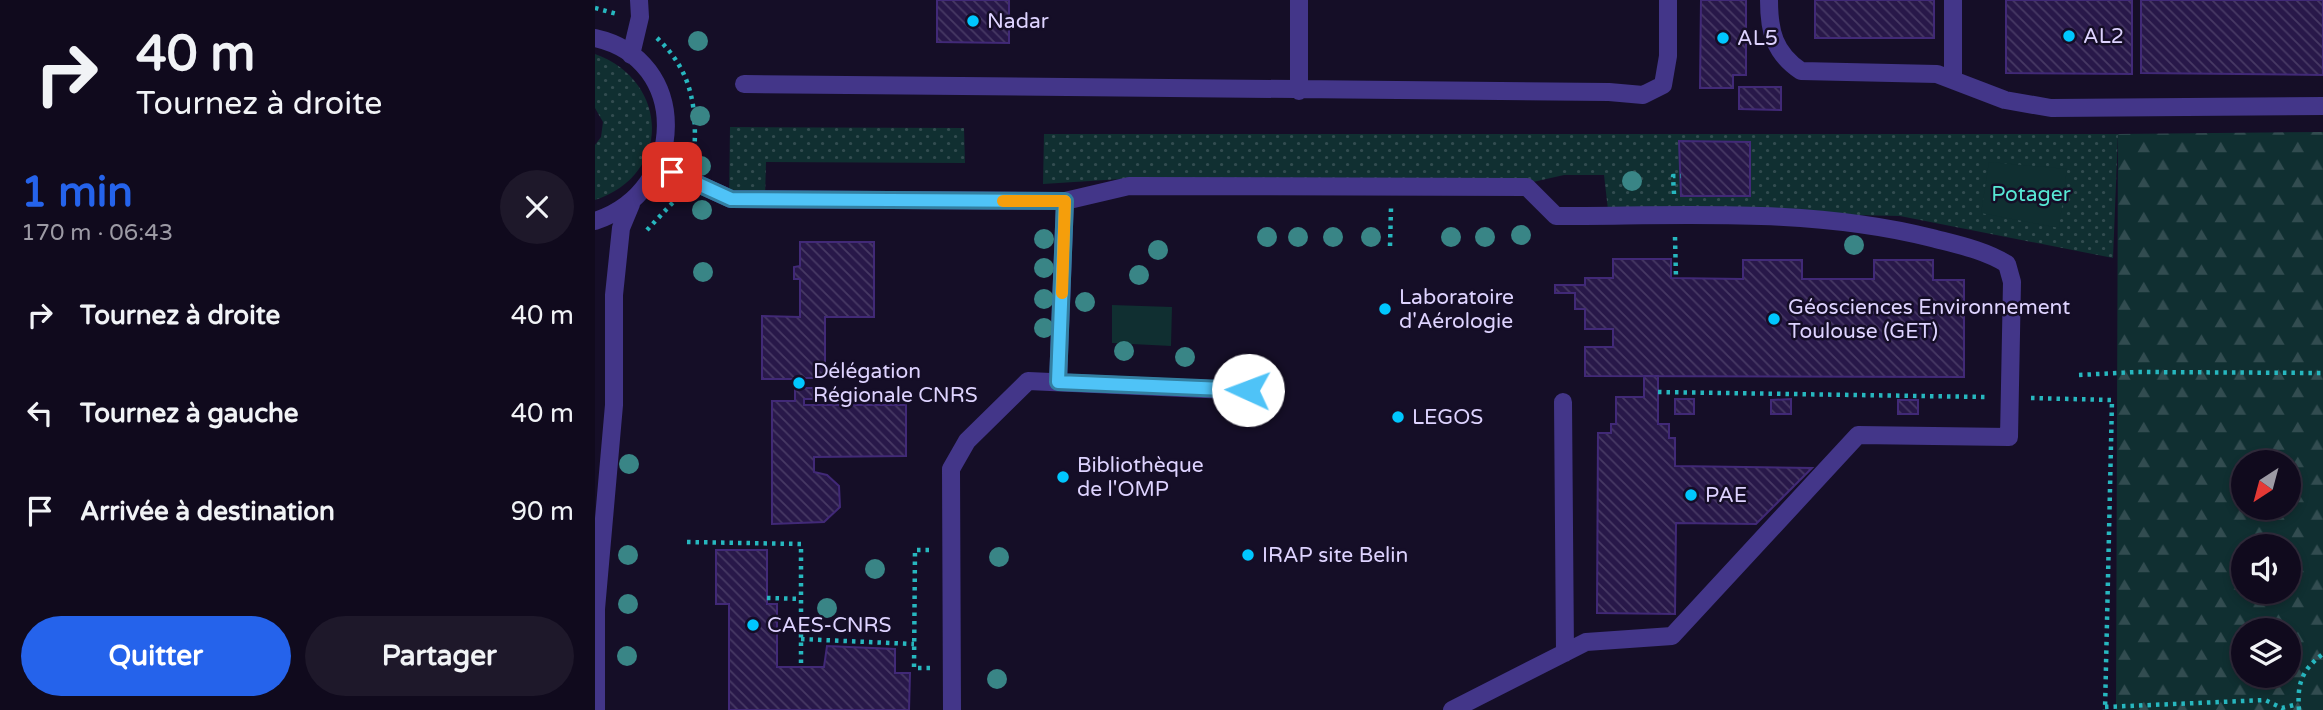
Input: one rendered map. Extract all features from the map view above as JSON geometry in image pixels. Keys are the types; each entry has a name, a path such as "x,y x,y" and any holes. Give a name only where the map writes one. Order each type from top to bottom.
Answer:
{"street":[{"path":"631,55 640,17 639,0"},
{"path":"1299,0 1299,91"},
{"path":"744,85 1609,92 1643,95 1663,85 1668,56 1668,0"},
{"path":"1769,0 1769,27 1774,42 1790,64 1801,71 1924,73 1953,77 2005,100 2051,108 2323,106"},
{"path":"1953,77 1954,0"},
{"path":"595,38 605,40 631,55 648,73 660,94 666,118 666,142 659,166 647,187 631,204 621,228 614,295 614,405 596,609 596,710"},
{"path":"659,166 731,199 1065,201 1129,186 1527,187 1556,216 1799,216 1892,228 1989,253 2007,264 2012,282 2009,437 1858,435 1672,636 1585,642 1452,710"},
{"path":"1058,382 1065,201"},
{"path":"595,221 631,204"},
{"path":"952,710 951,469 967,441 1028,382 1275,392"},
{"path":"1563,402 1565,653"}],"path":[{"path":"1390,246 1391,187"},
{"path":"2079,375 2137,372 2323,373"},
{"path":"1658,392 2112,400 2105,709 2265,700 2282,708 2298,707 2297,687 2313,662 2323,654"},
{"path":"687,542 801,544 801,667"},
{"path":"801,639 914,643 915,550 951,550"},
{"path":"767,598 801,599"}],"green space":[{"path":"595,54 620,67 637,85 648,105 652,128 649,150 638,170 620,188 595,200 595,145 601,137 603,122 595,108"},
{"path":"730,127 964,128 965,163 766,162 765,198 729,198"},
{"path":"2323,132 2323,710 2116,710 2118,134"},
{"path":"1044,134 2118,134 2113,258 1900,216 1608,210 1604,175 1564,175 1533,182 1121,179 1043,184"},
{"name":"Potager","path":"1989,162 2067,169 2059,228 1981,213"},
{"path":"1112,305 1172,307 1171,346 1112,343"}],"building":[{"name":"Nadar","path":"937,0 1009,0 1009,43 937,42"},
{"name":"AL5","path":"1701,0 1746,0 1746,75 1733,75 1733,88 1700,88"},
{"path":"1815,0 1934,0 1934,38 1815,38"},
{"name":"AL2","path":"2006,0 2132,0 2132,74 2006,73"},
{"path":"2141,0 2323,0 2323,75 2141,73"},
{"path":"1739,87 1781,87 1781,110 1739,109"},
{"path":"1679,141 1750,142 1750,196 1681,196"},
{"name":"Délégation Régionale CNRS","path":"800,242 874,242 874,317 825,317 825,378 803,378 803,388 813,388 813,399 804,399 804,405 906,405 906,456 814,457 814,472 827,475 839,486 840,507 824,522 772,524 772,401 795,401 795,379 762,379 762,316 800,317 800,279 794,279 794,267 800,266"},
{"name":"Géosciences Environnement Toulouse (GET)","path":"1613,259 1671,259 1671,278 1743,279 1743,260 1802,260 1802,279 1874,279 1874,260 1933,260 1933,280 1964,280 1964,377 1585,376 1585,347 1613,347 1613,329 1585,329 1585,309 1575,309 1575,293 1555,293 1555,285 1585,285 1585,278 1613,278"},
{"name":"PAE","path":"1644,376 1658,376 1658,424 1669,424 1669,438 1675,438 1675,466 1812,468 1756,524 1676,523 1675,614 1597,613 1598,433 1611,433 1611,424 1616,424 1616,397 1644,397"},
{"path":"1675,399 1694,399 1694,414 1675,414"},
{"path":"1791,399 1791,414 1771,414 1771,400"},
{"path":"1898,400 1918,400 1918,414 1898,414"},
{"name":"CAES-CNRS","path":"716,550 767,550 767,604 777,604 777,667 824,667 827,646 895,649 895,673 910,673 909,710 729,710 729,604 716,604"}],"slow traffic":[{"path":"1003,201 1065,201 1062,293"}],"place":[{"name":"Nadar","path":"973,21"},
{"name":"AL2","path":"2069,36"},
{"name":"AL5","path":"1723,38"},
{"name":"Laboratoire d'Aérologie","path":"1385,309"},
{"name":"Géosciences Environnement Toulouse (GET)","path":"1774,319"},
{"name":"Délégation Régionale CNRS","path":"799,383"},
{"name":"LEGOS","path":"1398,417"},
{"name":"Bibliothèque de l'OMP","path":"1063,477"},
{"name":"PAE","path":"1691,495"},
{"name":"IRAP site Belin","path":"1248,555"},
{"name":"CAES-CNRS","path":"753,625"}],"route":[{"path":"672,172 731,199 1065,201 1058,382 1248,390"}]}
